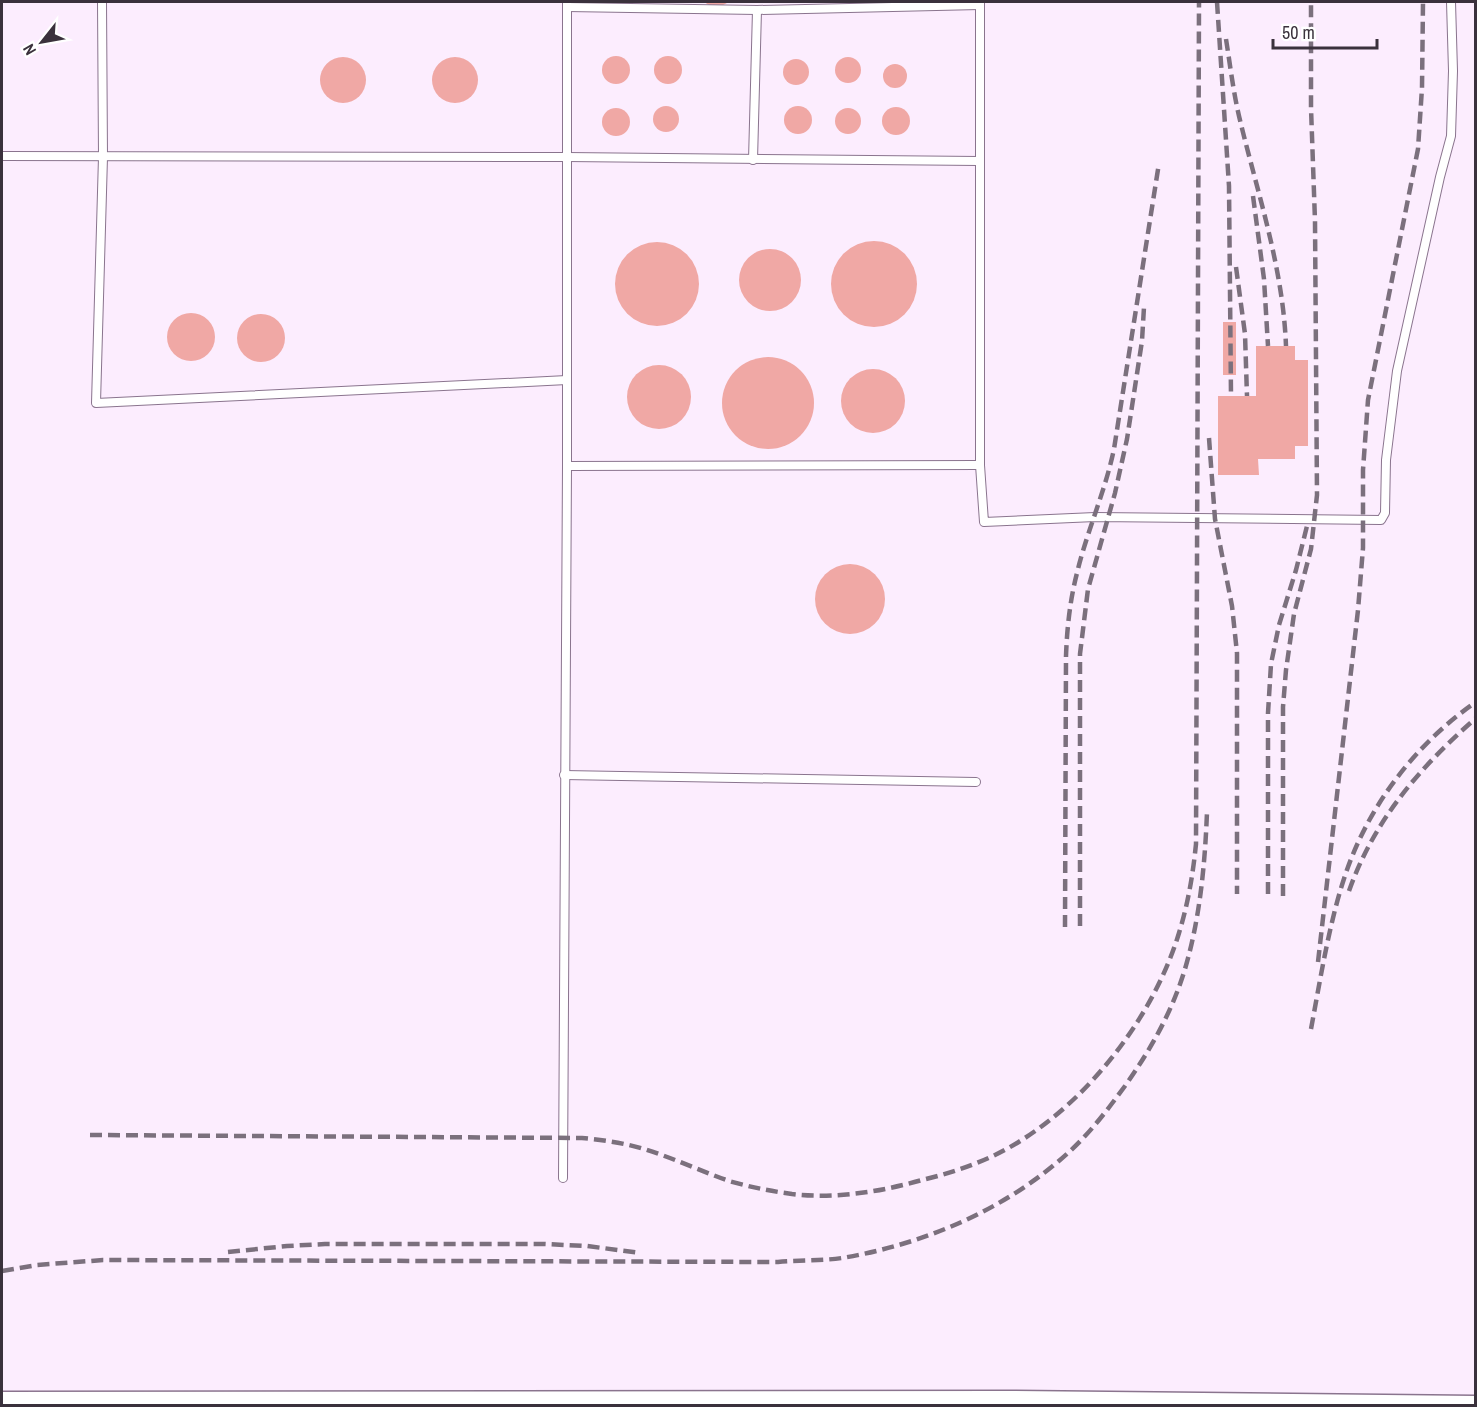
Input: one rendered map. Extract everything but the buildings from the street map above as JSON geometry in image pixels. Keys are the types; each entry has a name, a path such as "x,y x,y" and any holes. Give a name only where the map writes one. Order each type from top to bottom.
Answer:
{"street":[{"path":"2,1401 1476,1405"}],"lane":[{"path":"102,2 104,157 96,403 567,380"},
{"path":"563,1178 567,4 757,10 980,3 980,465 984,522 1095,517 1381,520 1385,513 1386,460 1396,371 1451,136 1453,71 1451,2"},
{"path":"753,160 757,10"},
{"path":"2,156 567,157 979,161"},
{"path":"567,466 980,465"},
{"path":"564,775 976,782"}],"railway":[{"path":"90,1135 582,1138 644,1149 729,1181 752,1187 792,1194 825,1196 874,1191 906,1184 986,1159 1026,1137 1055,1116 1083,1090 1131,1032 1167,966 1185,911 1196,844 1199,2"},
{"path":"1217,2 1229,186 1231,396"},
{"path":"1283,896 1283,707 1286,670 1294,614 1311,549 1317,495 1311,2"},
{"path":"1318,962 1358,610 1363,548 1363,470 1368,400 1418,149 1422,88 1423,2"},
{"path":"1226,39 1239,116 1275,258 1286,346"},
{"path":"1065,927 1066,656 1069,614 1081,557 1114,449 1159,163"},
{"path":"1253,196 1264,279 1268,346"},
{"path":"1236,267 1245,334 1247,396"},
{"path":"1080,926 1080,654 1088,589 1115,493 1127,439 1142,341 1144,307"},
{"path":"1209,438 1215,519 1232,606 1237,653 1237,894"},
{"path":"1268,894 1268,713 1271,664 1279,625 1307,526"},
{"path":"1311,1029 1336,906 1348,867 1370,819 1384,796 1416,754 1435,735 1476,702"},
{"path":"1349,891 1372,841 1401,796 1436,756 1476,718"},
{"path":"2,1271 37,1265 103,1260 778,1262 842,1258 904,1244 934,1233 992,1207 1045,1172 1069,1152 1092,1128 1135,1072 1167,1015 1185,969 1201,891 1207,812"},
{"path":"228,1252 325,1244 545,1244 587,1246 641,1253"}]}
